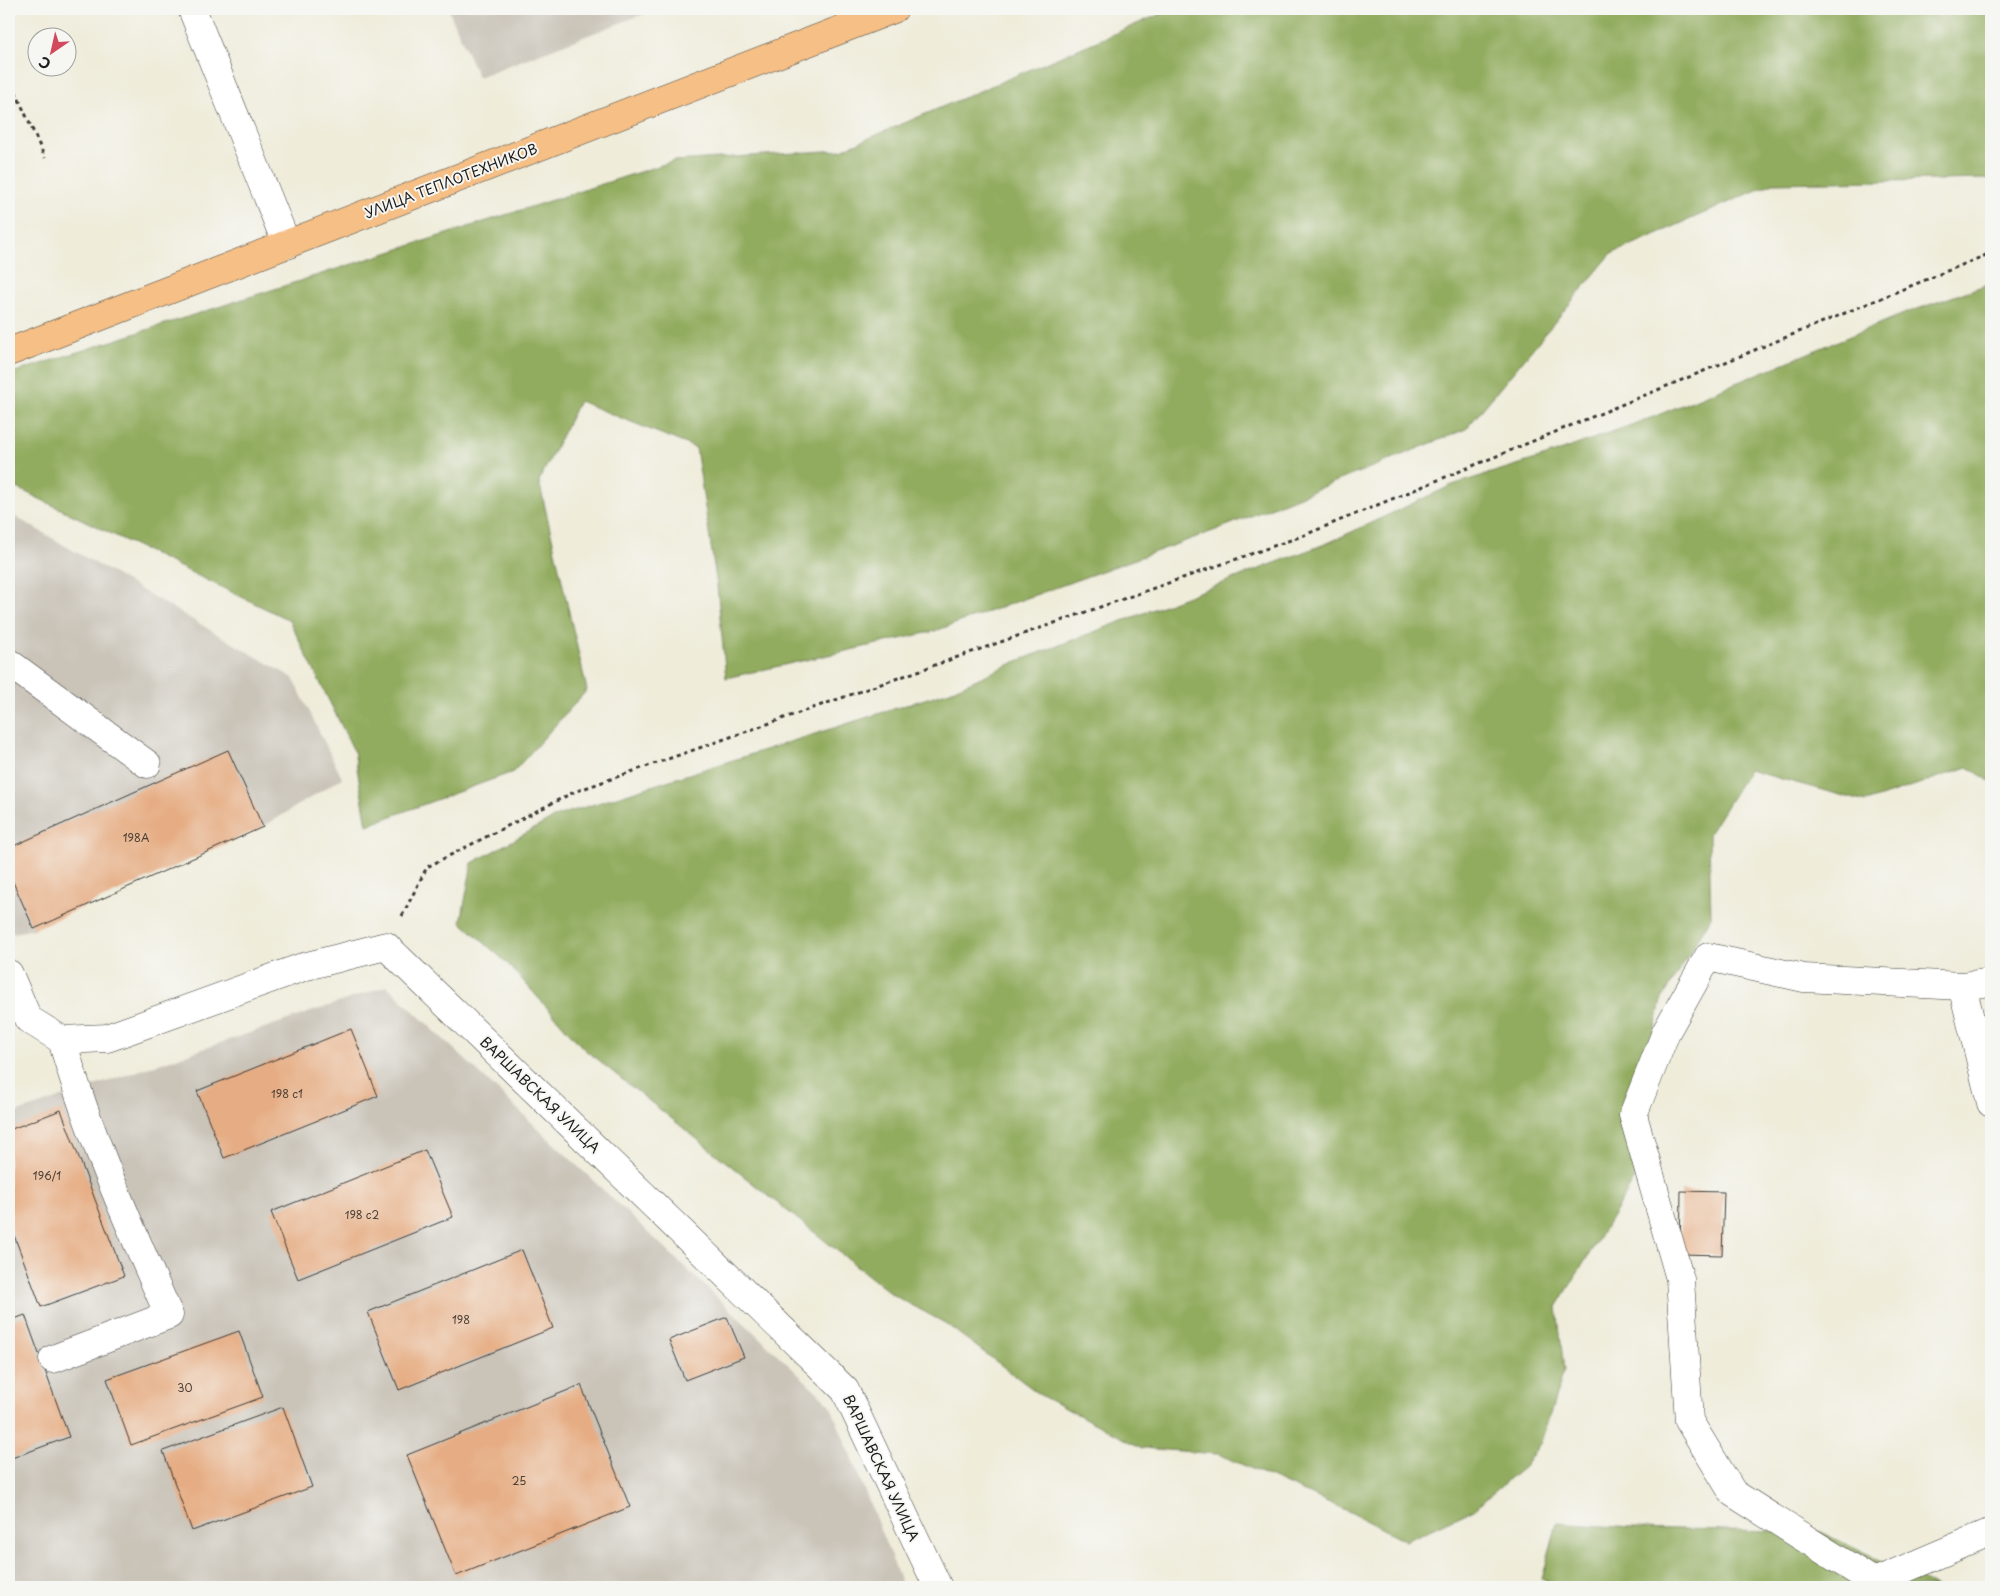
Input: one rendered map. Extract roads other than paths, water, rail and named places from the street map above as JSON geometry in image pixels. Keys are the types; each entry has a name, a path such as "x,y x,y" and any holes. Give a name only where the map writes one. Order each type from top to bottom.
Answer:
{"main road":[{"name":"УЛИЦА ТЕПЛОТЕХНИКОВ","path":"9,352 894,9"}],"street":[{"path":"192,9 287,245"},
{"path":"9,663 147,764"},
{"name":"ВАРШАВСКАЯ УЛИЦА","path":"62,1040 107,1038 303,967 386,946 845,1390 938,1587"},
{"path":"1991,982 1962,986 1804,978 1708,957 1666,1032 1633,1115 1680,1280 1689,1422 1733,1493 1874,1584 1991,1532"},
{"path":"9,974 19,1024 62,1040 77,1092 114,1190 169,1315 53,1359"},
{"path":"1962,986 1991,1103"}]}
